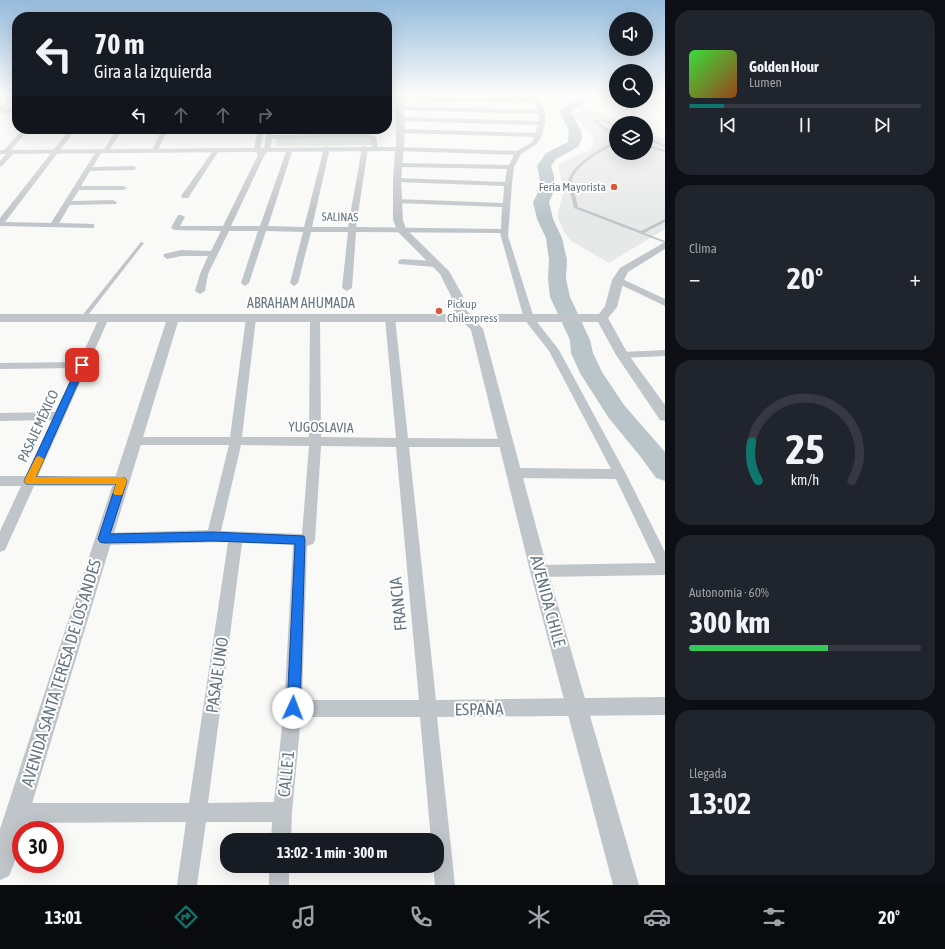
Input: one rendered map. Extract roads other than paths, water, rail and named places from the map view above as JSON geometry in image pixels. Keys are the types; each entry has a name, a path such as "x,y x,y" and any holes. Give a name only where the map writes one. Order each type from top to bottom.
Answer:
{"street":[{"path":"0,165 6,152 20,136"},
{"path":"0,224 68,136"},
{"path":"53,226 87,169 114,136"},
{"path":"155,150 162,136"},
{"path":"260,136 261,151"},
{"path":"200,291 204,274 227,228 268,137 303,136"},
{"path":"370,136 374,138 375,148"},
{"path":"400,136 399,165 396,180 398,220 402,230"},
{"path":"6,152 155,150 261,151 327,148 399,148 518,153 535,143 538,136"},
{"path":"294,284 309,229 327,148"},
{"path":"347,288 352,229 365,148"},
{"path":"245,283 290,149"},
{"path":"185,196 217,150"},
{"path":"518,153 511,167 508,184 504,236 529,319 554,350 620,474 665,568 539,571"},
{"path":"399,165 511,167"},
{"path":"87,169 134,168"},
{"path":"396,180 508,184"},
{"path":"75,188 123,188"},
{"path":"101,202 108,188"},
{"path":"397,201 506,205"},
{"path":"66,203 113,202"},
{"name":"SALINAS","path":"182,217 175,228 505,231"},
{"path":"0,224 91,226"},
{"name":"AVENIDA CHILE","path":"402,230 445,273 457,296 460,311 477,329 539,571 626,885"},
{"path":"665,245 624,270 618,280 611,307 596,318 665,416"},
{"path":"167,256 181,253 214,254"},
{"path":"402,262 435,264"},
{"path":"618,280 665,303"},
{"name":"ABRAHAM AHUMADA","path":"0,318 596,318"},
{"name":"PASAJE MÉXICO","path":"0,546 104,318"},
{"name":"AVENIDA SANTA TERESA DE LOS ANDES","path":"0,867 173,318"},
{"path":"213,536 236,440 251,318"},
{"path":"104,539 213,536 307,540 315,442 315,318"},
{"name":"FRANCIA","path":"390,318 445,885"},
{"path":"622,355 665,353"},
{"path":"0,366 82,365"},
{"path":"0,417 59,416"},
{"name":"YUGOSLAVIA","path":"134,441 236,440 506,443"},
{"path":"515,473 620,474"},
{"path":"0,481 122,481"},
{"name":"PASAJE UNO","path":"187,885 236,537"},
{"name":"CALLE 1","path":"281,833 307,540"},
{"name":"ESPAÑA","path":"293,708 427,709 665,706"},
{"path":"17,813 282,812"},
{"path":"279,885 280,873"}],"lane":[{"path":"653,141 665,146"},
{"path":"609,146 604,148 573,172 570,180 576,208 665,242"},
{"path":"653,148 665,151"},
{"path":"641,233 665,220"},
{"path":"82,318 142,243"}],"waterway":[{"path":"576,136 573,144 551,156 544,166 548,188 541,202 545,219 554,238 558,260 557,279 560,297 580,340 582,353 591,373 616,411 649,449 665,471"}],"place":[{"name":"Feria Mayorista","path":"614,187"},
{"name":"Pickup Chilexpress","path":"439,311"}]}
